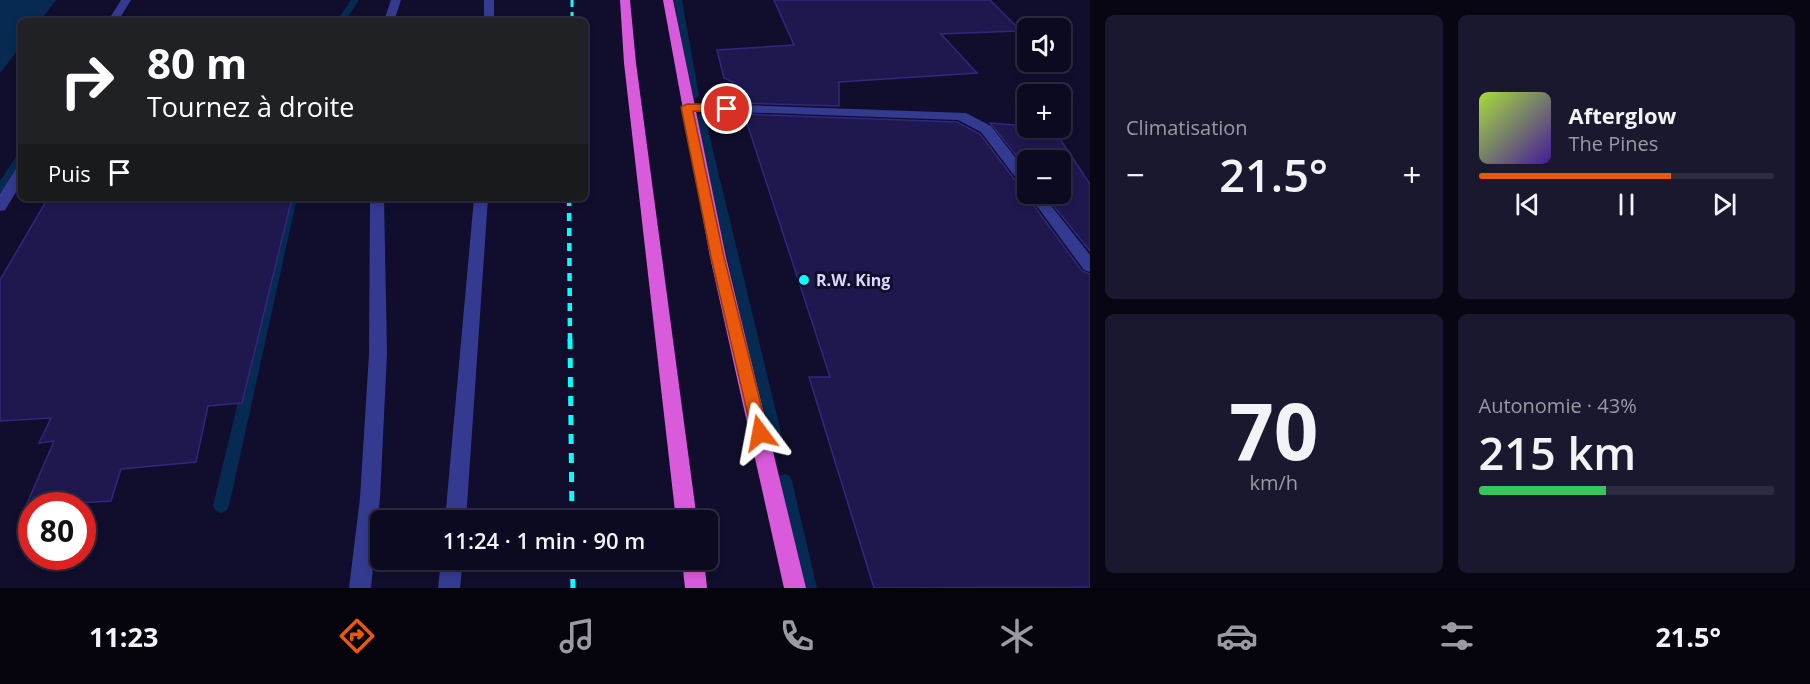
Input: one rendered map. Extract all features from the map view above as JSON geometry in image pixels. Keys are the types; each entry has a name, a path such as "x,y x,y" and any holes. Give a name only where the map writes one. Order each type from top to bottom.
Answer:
{"highway":[{"path":"625,0 630,63 686,510"},
{"path":"668,0 718,257 795,588"},
{"path":"694,570 696,588"}],"street":[{"path":"115,18 126,0"},
{"path":"390,18 396,0"},
{"path":"489,0 489,18"},
{"path":"687,107 962,116 986,129 1017,170"},
{"path":"0,206 18,177"},
{"path":"360,588 370,498 378,354 377,201"},
{"path":"456,510 481,201"},
{"path":"1043,204 1090,266"},
{"path":"449,588 451,570"}],"water":[{"path":"0,0 56,0 42,18 18,18 18,50 0,73"}],"building":[{"path":"774,0 990,0 1017,27 1017,31 941,34 977,73 839,82 839,106 740,103 733,82 724,78 717,50 794,45"},
{"path":"744,114 957,122 980,134 1017,183 1017,204 1033,204 1082,271 1090,274 1090,587 874,588 809,377 830,377"},
{"path":"990,123 1017,125 1017,138 1059,138 1067,150 1017,150 1017,156"},
{"path":"1071,156 1090,184 1090,251 1052,204 1071,204"},
{"path":"46,201 291,201 242,403 208,406 196,462 121,469 111,501 96,502 96,492 32,492 54,441 39,443 51,418 0,421 0,280"}],"waterway":[{"path":"343,18 355,0"},
{"path":"678,0 694,96"},
{"path":"700,117 776,441"},
{"path":"0,189 18,162"},
{"path":"221,506 291,201"},
{"path":"785,481 809,588"}],"railway":[{"path":"572,0 572,18"},
{"path":"569,201 570,341"},
{"path":"570,339 572,510"},
{"path":"572,570 573,588"}],"place":[{"name":"R.W. King","path":"804,280"}],"route":[{"path":"727,109 687,107 718,257 760,433"}]}
